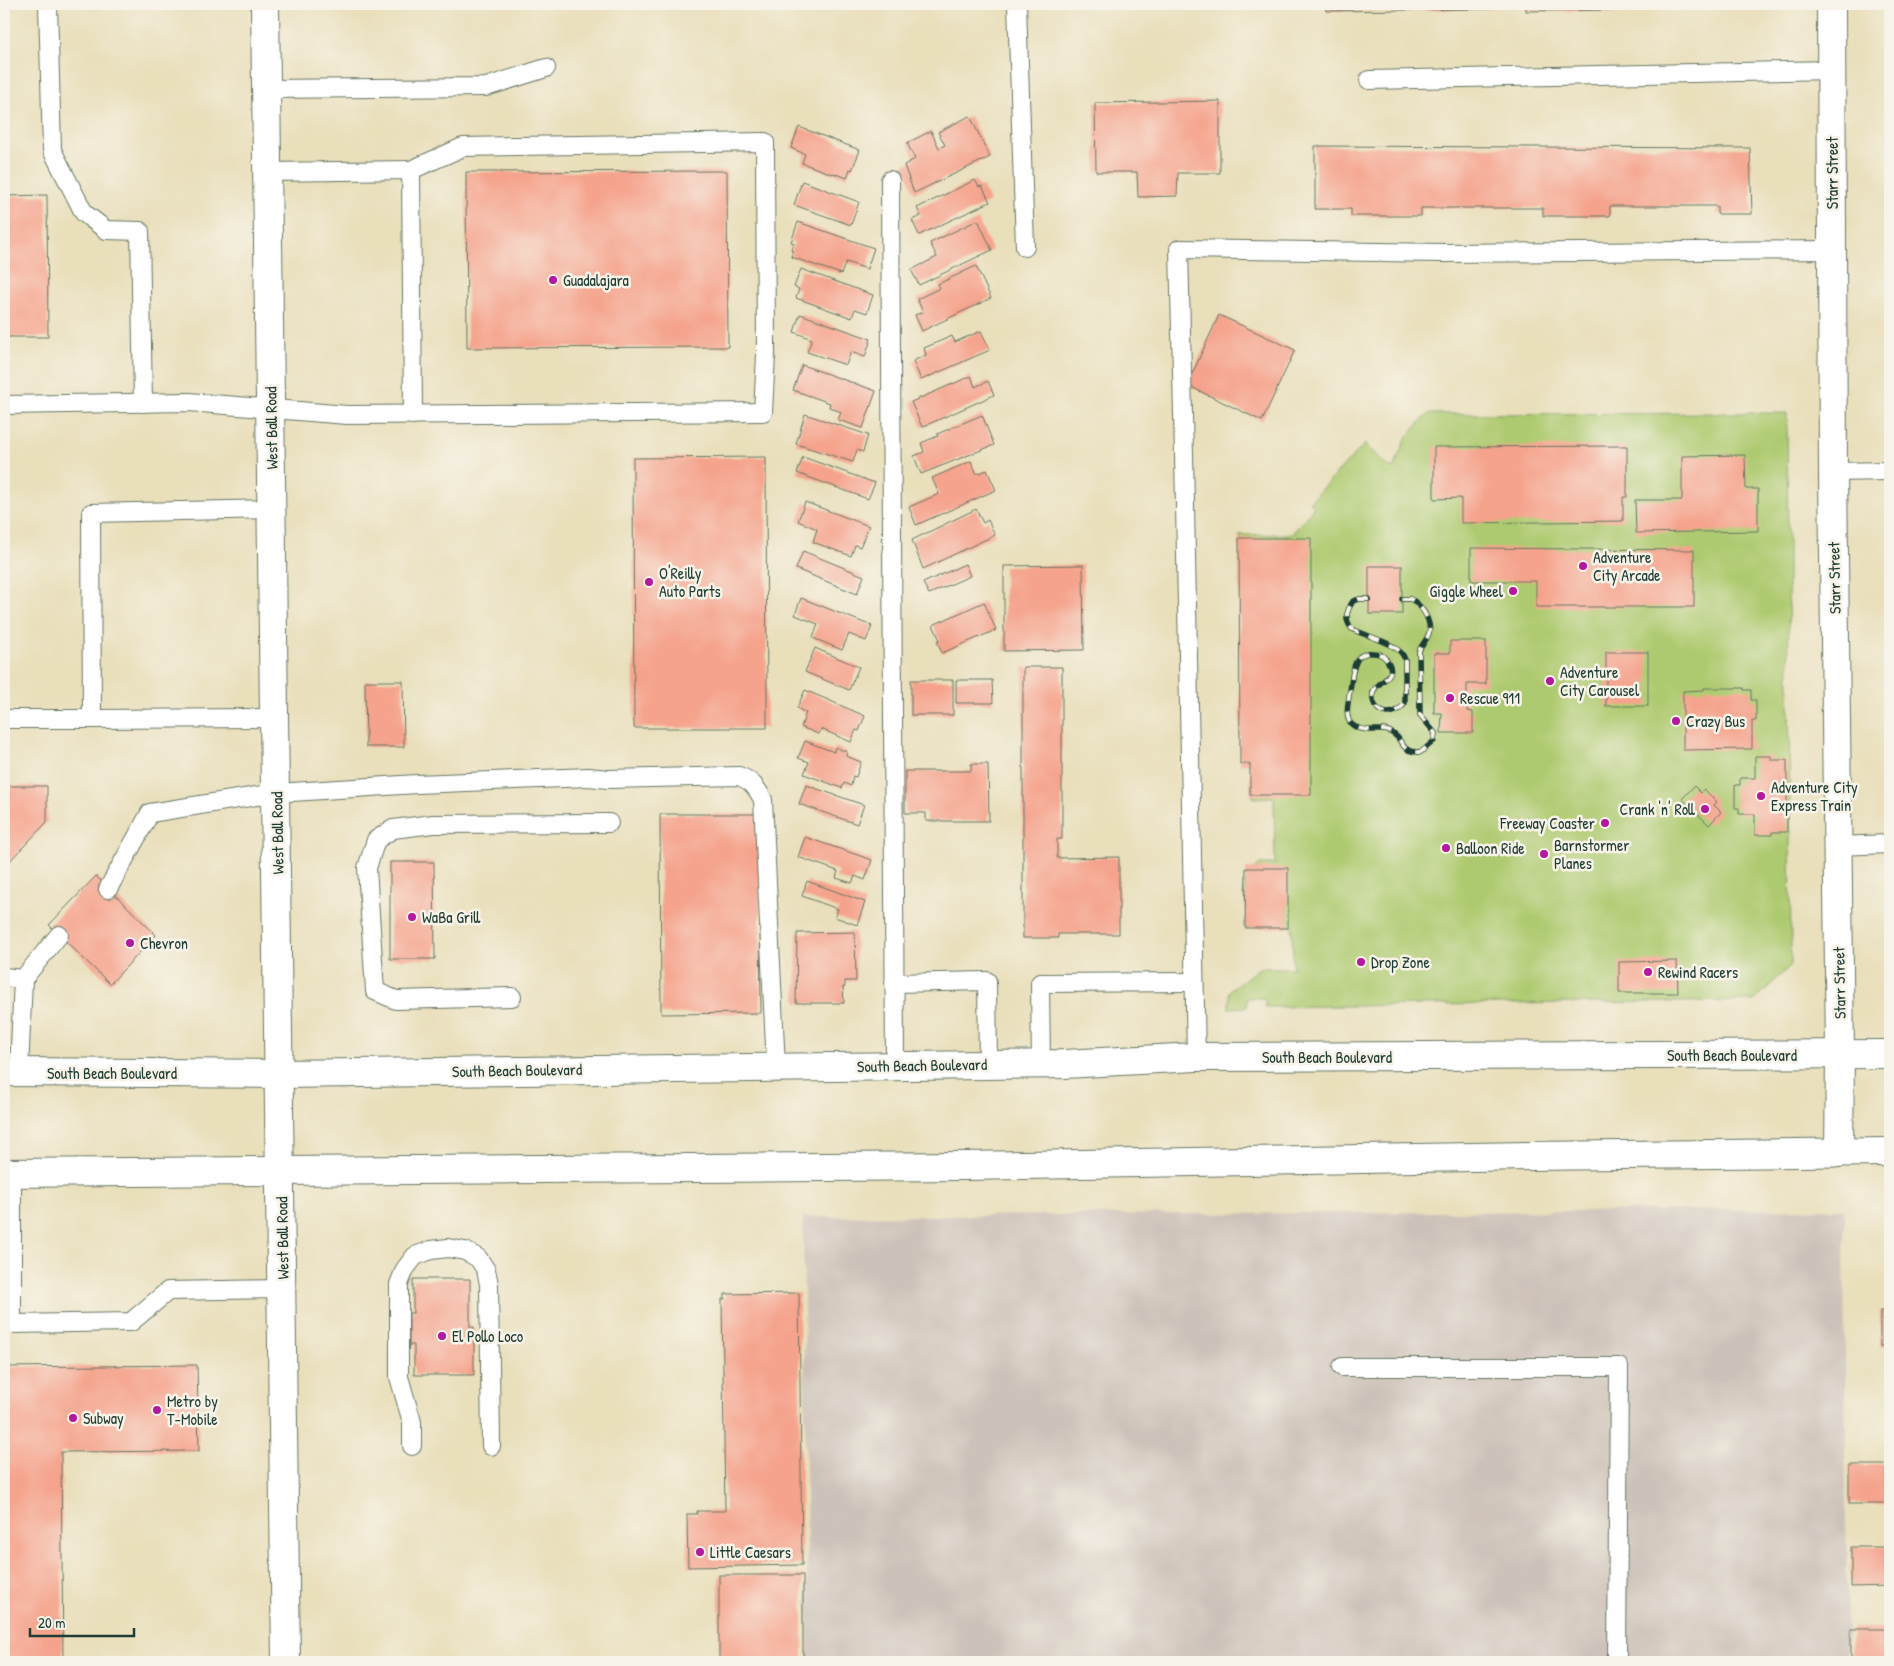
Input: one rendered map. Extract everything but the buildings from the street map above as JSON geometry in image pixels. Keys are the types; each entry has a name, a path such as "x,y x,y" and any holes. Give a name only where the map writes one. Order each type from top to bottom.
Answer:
{"main road":[{"name":"West Ball Road","path":"265,4 286,1662"},
{"name":"Starr Street","path":"1831,4 1833,472 1840,1054 1838,1153"},
{"name":"South Beach Boulevard","path":"12,1072 280,1074 988,1065 1196,1057 1890,1054"},
{"path":"8,1172 943,1166 1890,1152"}],"lane":[{"path":"48,4 52,150 84,213 106,230 140,231 143,404"},
{"path":"1017,4 1025,247"},
{"path":"266,89 486,87 546,68"},
{"path":"1369,80 1832,70"},
{"path":"4,405 189,402 347,415 763,412 766,354 765,142 463,147 410,170 268,172"},
{"path":"410,170 413,415"},
{"path":"890,180 895,1066"},
{"path":"1196,1057 1178,249 1443,253 1832,250"},
{"path":"1833,472 1890,471"},
{"path":"92,719 91,513 272,509"},
{"path":"4,719 275,718"},
{"path":"108,889 150,813 276,793 417,784 589,777 608,779 739,776 749,780 758,789 763,800 776,1067"},
{"path":"512,998 396,1000 375,991 367,868 376,840 393,829 433,824 609,824"},
{"path":"1837,846 1890,844"},
{"path":"12,1072 23,979 59,935"},
{"path":"4,977 23,979"},
{"path":"894,983 987,981 988,1065"},
{"path":"1041,1064 1040,983 1194,982"},
{"path":"8,1172 12,1324 131,1322 168,1291 282,1290"},
{"path":"412,1446 412,1422 399,1377 399,1284 405,1269 415,1256 431,1250 448,1248 465,1251 478,1258 486,1270 489,1284 491,1446"},
{"path":"1342,1367 1619,1367 1617,1662"}],"shaded area":[{"path":"1844,1209 1847,1662 808,1662 803,1217"}],"green space":[{"path":"1787,413 1791,965 1754,1001 1265,1007 1265,998 1247,998 1246,1007 1229,1008 1229,991 1259,968 1293,968 1292,925 1264,925 1249,914 1243,894 1247,876 1260,864 1275,864 1274,797 1253,798 1253,756 1242,755 1240,535 1292,534 1314,507 1309,502 1365,444 1386,465 1393,469 1407,436 1428,414"}],"railway":[{"path":"1369,599 1353,601 1347,612 1348,622 1352,629 1383,641 1402,654 1405,660 1405,703 1395,712 1389,713 1379,710 1375,706 1373,693 1378,685 1389,675 1391,671 1390,665 1381,654 1366,654 1359,657 1354,668 1347,714 1348,719 1356,727 1390,732 1396,736 1405,748 1421,752 1434,741 1435,733 1420,715 1419,651 1429,633 1429,624 1418,604 1410,599 1402,599"}],"place":[{"name":"Guadalajara","path":"553,280"},
{"name":"Adventure City Arcade","path":"1583,566"},
{"name":"O'Reilly Auto Parts","path":"649,582"},
{"name":"Giggle Wheel","path":"1513,591"},
{"name":"Adventure City Carousel","path":"1550,681"},
{"name":"Rescue 911","path":"1450,698"},
{"name":"Crazy Bus","path":"1676,721"},
{"name":"Adventure City Express Train","path":"1761,796"},
{"name":"Crank 'n' Roll","path":"1705,809"},
{"name":"Freeway Coaster","path":"1605,823"},
{"name":"Balloon Ride","path":"1446,848"},
{"name":"Barnstormer Planes","path":"1544,854"},
{"name":"WaBa Grill","path":"412,917"},
{"name":"Chevron","path":"130,943"},
{"name":"Drop Zone","path":"1361,962"},
{"name":"Rewind Racers","path":"1648,972"},
{"name":"El Pollo Loco","path":"442,1336"},
{"name":"Metro by T-Mobile","path":"157,1410"},
{"name":"Subway","path":"73,1418"},
{"name":"Little Caesars","path":"700,1552"}]}
